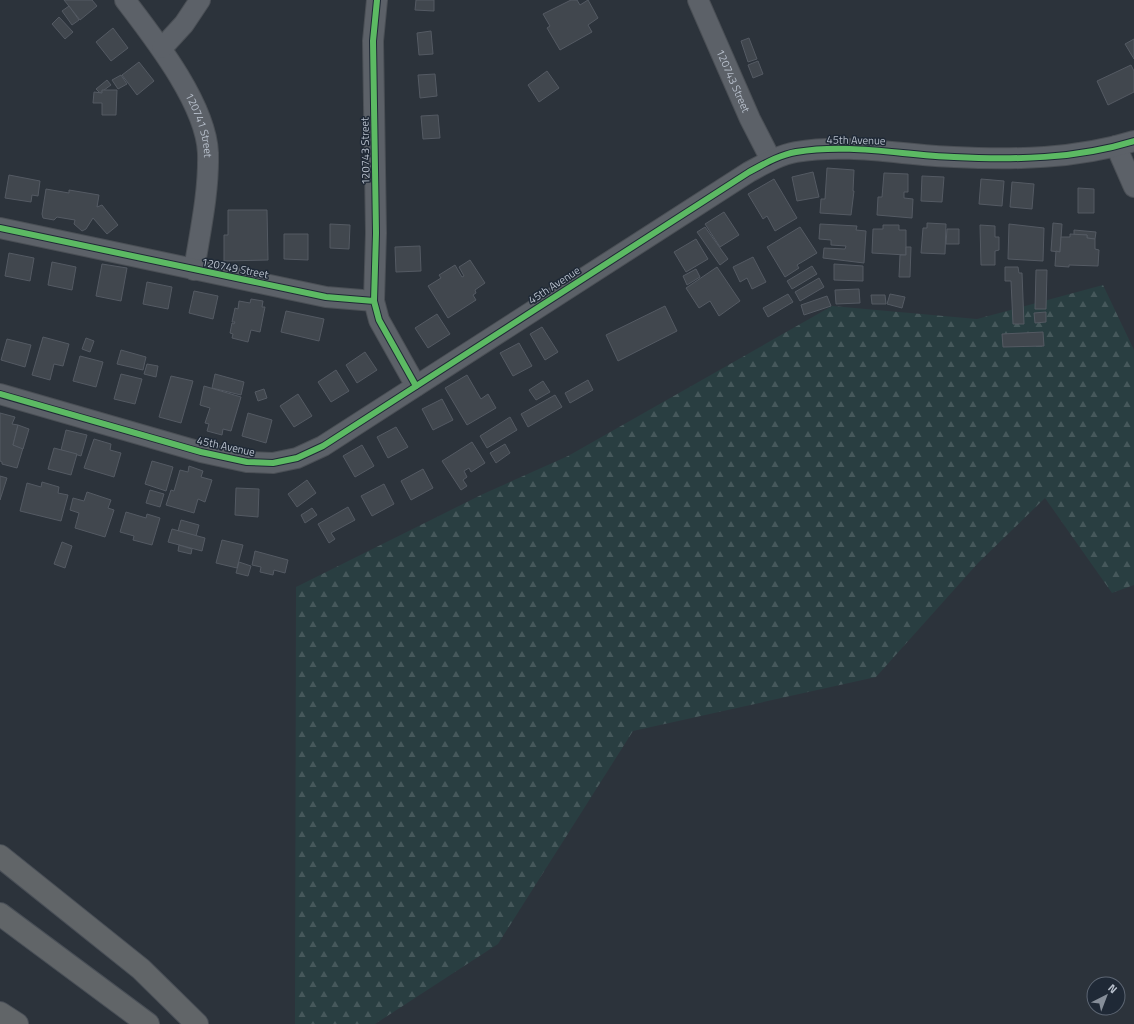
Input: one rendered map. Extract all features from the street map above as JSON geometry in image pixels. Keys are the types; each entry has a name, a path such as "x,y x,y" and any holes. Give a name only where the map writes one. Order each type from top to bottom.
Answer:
{"highway":[{"path":"0,856 141,968 197,1024"},
{"path":"0,914 148,1024"},
{"path":"0,1014 17,1024"}],"street":[{"name":"120741 Street","path":"125,0 162,48 198,113 204,130 208,152 206,190 194,270"},
{"path":"162,48 184,24 200,0"},
{"name":"120743 Street","path":"374,301 376,233 372,42 377,0"},
{"name":"120743 Street","path":"698,0 750,119 771,160"},
{"path":"1125,144 1134,186"},
{"name":"45th Avenue","path":"0,394 201,452 247,462 273,463 297,458 323,446 749,172 771,160 795,153 830,148 893,151 953,157 1023,158 1060,156 1125,144"},
{"name":"120749 Street","path":"0,228 326,297 374,301"},
{"path":"374,301 379,320 416,386"}],"green space":[{"path":"1103,285 1134,350 1134,585 1112,593 1045,498 978,563 876,677 633,731 498,944 375,1024 295,1024 296,587 483,494 568,456 832,306 977,319"}],"building":[{"path":"64,0 92,0 97,6 80,20"},
{"path":"416,0 434,0 434,11 415,10"},
{"path":"571,0 577,0 580,5 588,0 598,18 588,25 592,32 560,50 547,28 550,26 543,14"},
{"path":"69,6 79,20 72,25 62,11"},
{"path":"59,17 73,32 65,39 52,24"},
{"path":"113,28 128,48 111,61 96,42"},
{"path":"431,31 433,54 419,55 417,33"},
{"path":"749,38 757,59 748,62 741,41"},
{"path":"1134,39 1134,59 1125,44"},
{"path":"758,61 763,74 753,78 748,65"},
{"path":"139,62 154,81 137,95 122,75"},
{"path":"1131,65 1134,71 1134,92 1108,105 1097,81"},
{"path":"547,71 559,88 539,102 528,85"},
{"path":"435,74 437,96 420,98 418,75"},
{"path":"121,75 127,84 118,89 112,80"},
{"path":"107,80 111,85 100,93 96,89"},
{"path":"102,90 117,90 116,115 102,115 102,103 93,103 94,92 102,93"},
{"path":"438,115 440,138 423,139 421,116"},
{"path":"827,168 854,170 854,191 851,215 820,213 821,199 825,199"},
{"path":"813,172 819,197 797,201 792,177"},
{"path":"884,173 908,174 908,192 904,192 904,198 913,199 912,218 877,215 878,197 882,197"},
{"path":"9,175 40,181 38,196 32,195 31,202 5,198"},
{"path":"922,176 944,177 942,202 921,201"},
{"path":"774,179 797,218 775,231 767,216 763,219 748,194"},
{"path":"981,179 1004,181 1002,206 979,204"},
{"path":"1012,182 1034,184 1032,209 1010,207"},
{"path":"1078,188 1094,189 1094,213 1078,213"},
{"path":"46,189 69,193 69,190 99,195 97,207 102,205 118,225 107,234 93,218 86,229 82,231 74,224 75,220 57,217 54,220 43,218 42,214"},
{"path":"228,210 267,210 268,260 224,261 224,235 228,235"},
{"path":"724,212 739,235 720,247 705,224"},
{"path":"927,223 946,224 945,254 921,253 923,228 927,228"},
{"path":"1053,223 1062,224 1060,252 1051,251"},
{"path":"330,224 350,225 349,249 330,248"},
{"path":"820,224 857,226 856,230 866,231 864,263 823,258 824,248 845,249 846,246 831,245 831,240 819,239"},
{"path":"1009,224 1044,228 1043,261 1008,259"},
{"path":"883,225 899,225 899,230 906,230 906,255 872,253 873,229 883,229"},
{"path":"980,225 995,226 995,237 999,237 999,250 995,251 995,265 981,265"},
{"path":"705,227 728,259 720,265 697,232"},
{"path":"800,227 817,253 797,265 799,268 785,277 767,247"},
{"path":"947,229 959,229 959,244 946,244"},
{"path":"1074,230 1096,232 1095,239 1087,238 1087,235 1074,235"},
{"path":"284,234 308,234 308,260 284,259"},
{"path":"1070,234 1087,235 1087,238 1095,239 1095,249 1099,250 1098,266 1055,266 1056,251 1060,252 1061,237 1070,237"},
{"path":"696,239 708,259 686,272 674,252"},
{"path":"420,246 421,271 396,272 395,247"},
{"path":"906,247 911,247 910,277 899,277 900,255 906,255"},
{"path":"9,253 34,258 30,281 5,276"},
{"path":"753,257 766,282 752,289 747,278 740,282 733,267"},
{"path":"470,260 485,283 475,290 476,293 473,295 476,300 448,318 428,286 441,278 439,275 455,265 462,277 464,276 459,267"},
{"path":"52,262 76,267 72,290 48,285"},
{"path":"102,264 127,268 121,301 96,296"},
{"path":"834,264 863,266 863,281 834,280"},
{"path":"812,266 817,274 792,289 787,281"},
{"path":"717,267 740,301 719,316 710,301 699,308 686,288"},
{"path":"1005,267 1018,267 1019,273 1022,273 1024,324 1013,324 1011,281 1005,281"},
{"path":"696,269 700,277 687,285 683,276"},
{"path":"1036,270 1047,270 1046,309 1035,309"},
{"path":"819,278 824,287 800,301 795,292"},
{"path":"147,282 172,287 168,309 143,304"},
{"path":"859,289 860,303 836,304 835,290"},
{"path":"194,291 218,296 213,319 189,313"},
{"path":"788,294 793,302 768,317 763,308"},
{"path":"890,294 905,297 902,308 887,304"},
{"path":"871,295 885,295 886,304 872,304"},
{"path":"827,296 831,306 804,315 801,305"},
{"path":"251,299 263,301 262,307 265,307 260,332 251,330 248,342 232,338 233,334 230,333 232,323 234,324 235,322 232,322 235,308 238,309 239,301 250,303"},
{"path":"665,306 677,331 618,361 606,335"},
{"path":"286,311 324,319 319,341 281,332"},
{"path":"1046,312 1046,322 1035,323 1034,313"},
{"path":"437,314 450,334 428,348 415,328"},
{"path":"542,327 558,352 545,360 530,334"},
{"path":"1043,332 1044,346 1003,347 1002,334"},
{"path":"43,337 69,344 63,366 54,364 50,380 32,375"},
{"path":"86,338 94,341 90,352 82,349"},
{"path":"7,339 31,345 25,367 1,360"},
{"path":"519,343 532,366 513,376 500,353"},
{"path":"121,350 146,357 143,370 117,364"},
{"path":"365,352 377,370 357,383 346,365"},
{"path":"80,356 103,362 96,387 73,381"},
{"path":"147,364 158,366 156,377 144,374"},
{"path":"336,370 349,391 331,402 318,382"},
{"path":"121,374 142,379 135,404 114,399"},
{"path":"215,374 244,382 241,395 212,388"},
{"path":"467,375 481,399 488,394 496,408 467,425 445,388"},
{"path":"171,376 193,381 181,423 159,417"},
{"path":"588,380 593,390 570,403 565,393"},
{"path":"543,381 550,392 536,400 529,390"},
{"path":"204,386 241,397 231,431 223,429 222,435 207,431 209,424 205,423 210,408 200,405"},
{"path":"264,389 267,398 258,401 255,392"},
{"path":"298,394 312,416 294,427 280,406"},
{"path":"555,395 562,407 528,427 521,414"},
{"path":"442,399 453,420 433,430 422,409"},
{"path":"0,413 15,417 12,424 18,425 13,445 23,448 17,468 2,464 0,461"},
{"path":"248,413 272,420 266,443 242,436"},
{"path":"510,417 517,430 487,448 480,436"},
{"path":"18,425 29,429 23,449 13,445"},
{"path":"396,427 408,447 388,458 377,437"},
{"path":"66,430 87,435 81,456 61,450"},
{"path":"94,439 111,444 110,450 121,453 114,477 84,468"},
{"path":"472,442 485,463 471,472 469,468 464,471 467,477 463,480 467,486 461,490 442,461"},
{"path":"505,444 510,453 496,463 490,453"},
{"path":"362,445 374,466 355,477 343,456"},
{"path":"54,448 77,454 71,475 48,469"},
{"path":"152,461 173,467 166,491 145,484"},
{"path":"189,466 203,471 201,477 212,480 205,502 198,499 194,513 166,505 171,490 174,491 180,470 188,472"},
{"path":"423,469 433,488 411,500 401,481"},
{"path":"0,476 7,478 0,500"},
{"path":"307,480 316,493 297,507 288,494"},
{"path":"42,482 59,487 58,493 68,495 61,521 20,511 27,483 41,487"},
{"path":"384,484 394,504 372,516 361,496"},
{"path":"236,488 259,489 258,517 235,515"},
{"path":"150,490 164,494 160,507 146,503"},
{"path":"87,492 111,500 108,508 114,510 105,537 75,528 79,513 70,510 73,498 84,501"},
{"path":"348,507 355,520 331,533 335,539 329,543 318,524"},
{"path":"312,508 317,515 305,523 301,515"},
{"path":"126,512 146,518 147,514 160,518 152,545 133,540 134,536 120,532"},
{"path":"181,520 199,525 196,536 178,531"},
{"path":"172,529 205,538 202,551 168,542"},
{"path":"222,540 243,545 237,568 216,563"},
{"path":"62,542 72,546 65,568 54,564"},
{"path":"179,545 192,549 191,554 178,551"},
{"path":"255,551 288,560 285,573 274,570 273,575 260,572 261,567 252,565"},
{"path":"239,562 251,566 248,576 236,573"}],"cycle path":[{"path":"374,301 376,233 373,41 377,0"},
{"path":"0,394 201,452 247,462 273,463 297,458 323,446 749,172 784,155 816,150 855,149 934,156 1022,158 1090,152 1134,141"},
{"path":"0,228 326,297 374,301 379,320 416,386"}]}
